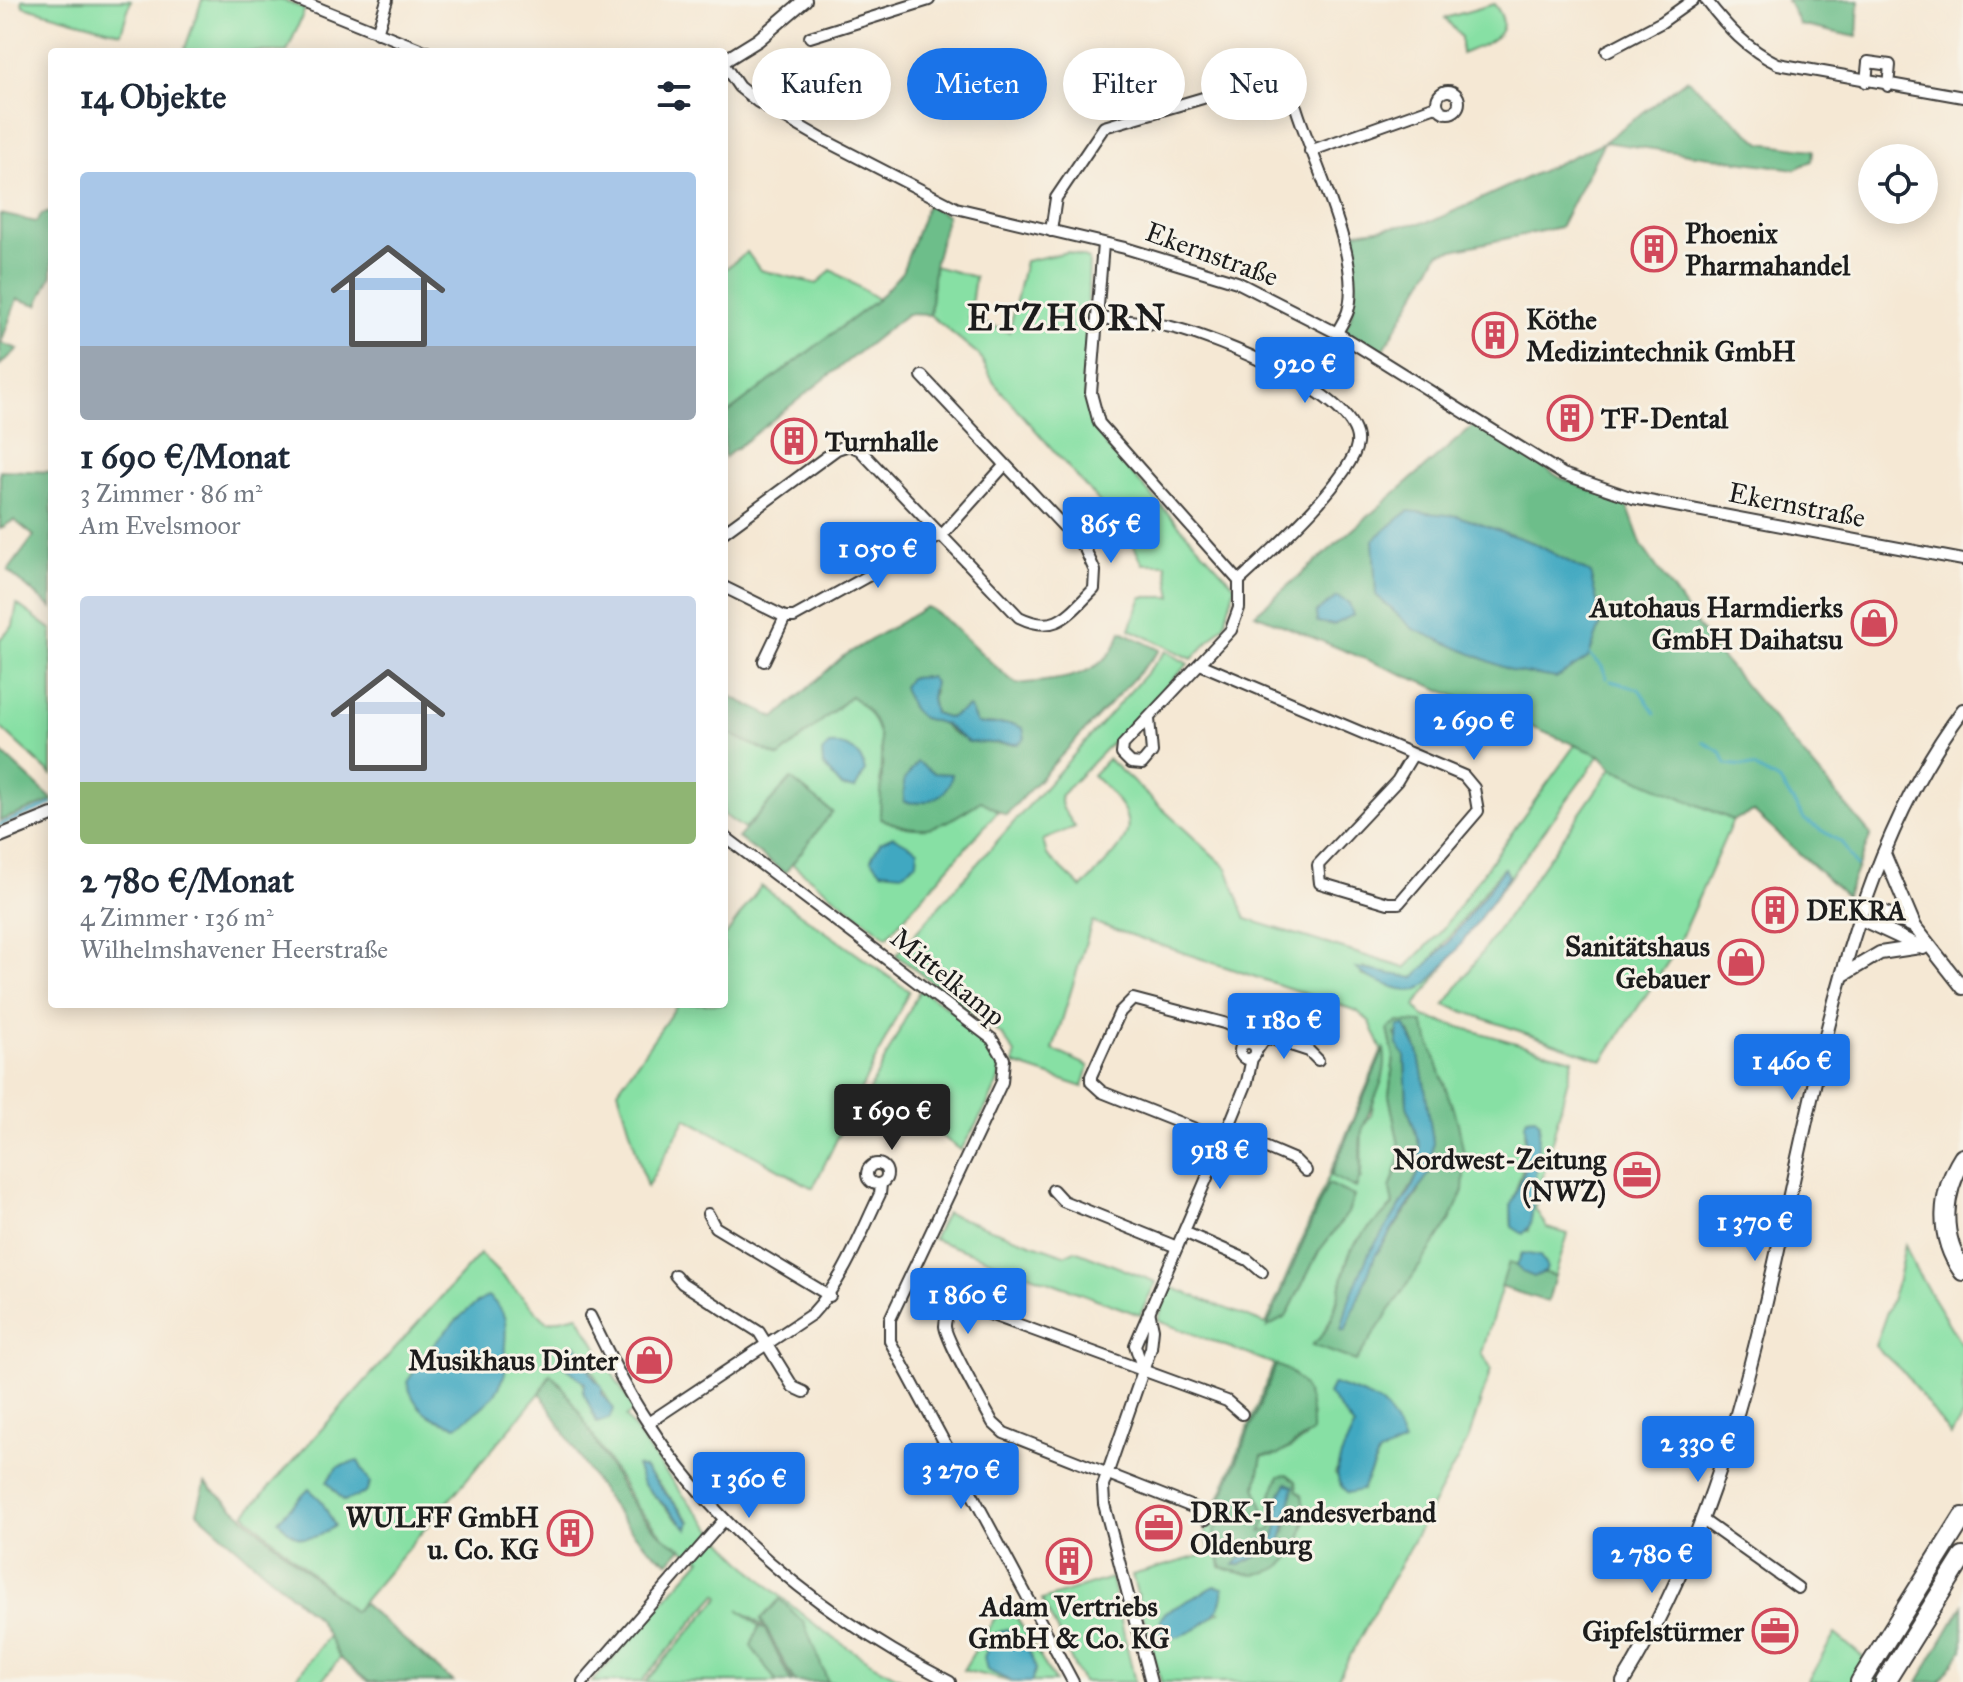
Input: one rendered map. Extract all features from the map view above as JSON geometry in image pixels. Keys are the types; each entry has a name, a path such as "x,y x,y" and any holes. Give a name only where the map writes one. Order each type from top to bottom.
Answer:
{"highway":[{"path":"1963,1158 1952,1178 1945,1207 1952,1252 1963,1271"},
{"path":"1860,1682 1963,1517"},
{"path":"1885,1682 1963,1557"}],"street":[{"path":"298,0 416,48"},
{"path":"377,33 387,0"},
{"path":"728,60 758,40 805,0"},
{"path":"810,37 929,0"},
{"path":"1607,51 1662,22 1693,0"},
{"path":"1706,0 1733,33 1755,53 1778,64 1963,97"},
{"path":"1866,82 1868,62 1890,65 1888,86"},
{"name":"Ekernstraße","path":"728,69 739,87 758,102 937,200 975,214 1103,244 1237,282 1337,333 1563,474 1633,498 1963,560"},
{"path":"1051,231 1056,198 1104,127 1201,99"},
{"path":"1310,151 1436,106"},
{"path":"1300,120 1345,244 1351,285 1348,312 1337,333"},
{"path":"1103,244 1091,393 1099,423 1239,581"},
{"path":"1097,318 1177,328 1238,350 1337,406 1352,422 1358,441 1348,467 1313,510 1239,581 1236,620 1149,719"},
{"path":"728,529 837,449 849,445 860,450 1019,617 1040,627 1056,623 1094,589 1095,571 1085,549 922,376"},
{"path":"728,589 785,617 794,617 942,535 1004,466"},
{"path":"764,661 785,617"},
{"path":"1200,664 1469,780 1478,798 1478,811 1399,903 1388,903 1320,883 1318,865 1397,781 1412,756"},
{"path":"1623,1682 1661,1618 1704,1521 1748,1370 1822,1048 1866,904 1928,764 1963,710"},
{"path":"0,836 48,817"},
{"name":"Mittelkamp","path":"728,839 950,1005 992,1039 1004,1059 1002,1082 890,1319 890,1341 1073,1682"},
{"path":"1885,856 1926,950 1963,988"},
{"path":"1866,904 1915,927"},
{"path":"1861,919 1926,950"},
{"path":"1843,975 1880,953 1926,950"},
{"path":"1254,1054 1246,1059 1240,1052 1242,1044 1248,1042 1235,1028 1133,999 1120,1012 1091,1082 1102,1092 1295,1160 1306,1171"},
{"path":"1151,1682 1104,1504 1105,1473 1152,1338 1149,1311 1247,1082 1254,1054 1266,1037 1309,1051 1318,1060"},
{"path":"648,1423 812,1314 830,1296 880,1194 881,1184"},
{"path":"1053,1190 1063,1201 1177,1247"},
{"path":"708,1214 715,1227 830,1296"},
{"path":"1184,1232 1248,1260 1262,1272"},
{"path":"675,1275 682,1283 759,1332 793,1387 804,1392"},
{"path":"1206,1519 1200,1510 999,1429 947,1333 947,1316 955,1307 965,1305 1227,1401 1242,1414"},
{"path":"590,1316 648,1423 724,1520 805,1593 847,1624 950,1682"},
{"path":"583,1682 724,1520"},
{"path":"1704,1521 1798,1588"}],"green space":[{"path":"22,0 131,0 121,33 23,6"},
{"path":"202,0 282,0 305,9 289,48 185,48"},
{"path":"1787,0 1859,0 1857,37 1800,25"},
{"path":"1494,4 1501,15 1501,31 1489,42 1461,54 1461,37 1445,18"},
{"path":"1687,79 1761,143 1813,150 1812,161 1795,169 1604,142"},
{"path":"1604,142 1560,227 1439,253 1382,353 1344,331 1355,296 1349,233 1433,221"},
{"path":"927,205 947,215 934,266 930,315 907,314 728,455 728,413 878,299 902,272"},
{"path":"48,213 48,284 38,305 17,299 1,343 18,349 0,365 0,214 36,222 42,214"},
{"path":"747,252 760,270 817,284 831,270 878,299 728,413 728,267"},
{"path":"1068,252 1089,259 1085,393 1093,424 1108,448 1235,586 1224,625 1192,659 1130,629 1142,597 1172,597 1166,564 1143,564 1129,536 994,383 979,355 930,315 934,266 975,277 969,318 1009,332 1025,261"},
{"path":"1474,425 1561,478 1627,505 1642,546 1711,645 1871,835 1846,896 1754,812 1733,820 1612,768 1600,755 1255,614"},
{"path":"0,470 48,472 48,605 8,571 34,536 14,520 0,529"},
{"path":"17,604 48,627 48,771 0,727 0,639 13,626"},
{"path":"926,607 944,619 1017,684 1065,678 1094,667 1115,647 1121,631 1160,650 1006,815 981,801 933,827 909,828 880,818 882,750 874,720 865,707 851,696 779,757 728,733 728,695 775,718 842,657","holes":["909,678 934,691 931,698 934,713 949,718 969,707 976,724 1012,724 1017,744 977,741 951,732 932,712"]},
{"path":"1166,651 1188,664 1060,796 1062,807 1075,827 1043,840 1047,855 1082,888 1121,845 1127,822 1122,809 1093,775 1108,759 1227,868 1246,919 1405,968 1438,935 1575,745 1600,755 1415,1006 1424,1017 1573,1059 1535,1208 1547,1228 1568,1234 1555,1276 1509,1263 1482,1353 1491,1369 1468,1440 1336,1682 1161,1682 1132,1575 1210,1553 1205,1531 1217,1523 1214,1511 1274,1364 1158,1321 1168,1286 1266,1324 1382,1050 1370,1022 1357,1011 1092,922 1053,1050 1089,1066 1083,1087 1014,1064 1015,1054 1003,1036 896,955","holes":["1502,869 1509,876 1487,907 1452,951 1413,991 1361,975 1363,967 1386,976 1413,978 1420,974","1388,1029 1458,1123 1451,1219 1436,1239 1313,1346 1322,1336 1333,1313 1354,1247 1393,1205 1390,1189 1401,1155 1389,1095 1394,1057","1384,1050 1371,1115 1362,1129 1361,1179 1331,1175","1540,1123 1528,1231 1512,1227 1511,1214 1525,1147 1524,1133","1328,1184 1354,1197 1338,1227 1319,1251 1286,1316 1268,1326","1277,1365 1305,1439 1278,1455 1262,1456 1256,1487 1266,1517 1261,1533 1270,1530 1274,1521 1270,1500 1302,1496 1305,1523 1295,1554 1260,1571 1232,1571 1221,1567 1214,1531 1219,1526 1217,1510","1354,1427 1379,1454 1362,1490 1335,1474","1186,1604 1220,1612 1181,1635 1160,1638 1163,1619 1173,1609"]},
{"path":"851,696 863,705 876,723 881,744 880,782 947,822 981,800 999,810 887,937 792,864 831,812 791,780 744,829 728,818 728,733 779,757"},
{"path":"0,751 48,795 48,803 0,821"},
{"path":"1612,768 1733,820 1674,953 1603,1060 1445,1005"},
{"path":"791,779 832,812 785,873 738,838"},
{"path":"761,886 909,991 813,1188 686,1118 647,1187 618,1090 675,1008 728,1008 728,932"},
{"path":"920,989 975,1028 996,1054 1000,1069 993,1093 961,1150 920,1121 902,1126 862,1105"},
{"path":"1398,1022 1423,1023 1458,1123 1465,1159 1463,1191 1451,1219 1356,1361 1312,1345 1321,1336 1333,1314 1353,1247 1393,1205 1390,1189 1401,1155 1389,1095 1394,1057 1388,1029","holes":["1410,1032 1418,1051 1433,1142 1419,1192 1375,1256 1345,1331 1342,1330 1349,1300 1419,1172 1420,1147 1407,1105 1405,1056 1395,1034"]},
{"path":"1384,1049 1382,1082 1362,1132 1360,1175 1356,1188 1331,1176"},
{"path":"1328,1184 1354,1196 1348,1213 1319,1251 1286,1317 1267,1327"},
{"path":"946,1213 1064,1255 1075,1250 1156,1282 1140,1315 933,1239"},
{"path":"1905,1244 1914,1267 1963,1347 1963,1415 1951,1436 1906,1375 1875,1346 1898,1280"},
{"path":"480,1254 547,1322 578,1315 634,1410 626,1417 684,1495 750,1568 824,1631 907,1682 828,1682 803,1623 761,1619 765,1628 738,1609 759,1626 751,1646 777,1682 645,1682 720,1597 717,1594 641,1682 592,1682 701,1559 667,1540 636,1506 561,1384 550,1374 540,1393 354,1612 245,1514","holes":["582,1352 609,1402 610,1418 597,1423 581,1378","652,1476 690,1521 678,1521 643,1484"]},
{"path":"1509,1262 1555,1276 1548,1302 1501,1287"},
{"path":"1276,1365 1294,1375 1306,1391 1312,1432 1278,1455 1262,1456 1256,1487 1266,1517 1261,1532 1270,1530 1274,1521 1270,1500 1279,1476 1287,1474 1296,1481 1297,1490 1302,1495 1304,1515 1302,1534 1296,1549 1287,1561 1259,1573 1242,1573 1222,1567 1214,1531 1219,1525 1217,1510","holes":["1287,1483 1292,1493 1282,1537 1272,1547 1240,1565 1240,1556 1262,1547 1276,1536 1280,1495"]},
{"path":"551,1374 568,1394 624,1492 640,1514 659,1533 682,1548 669,1562 633,1532 582,1461 540,1393"},
{"path":"205,1483 354,1612 362,1603 453,1682 369,1682 340,1658 318,1619 197,1512"},
{"path":"1111,1578 1135,1682 1082,1682 1042,1600"},
{"path":"780,1599 804,1623 828,1682 795,1682 761,1619"},
{"path":"1006,1600 1055,1682 1031,1682 1036,1669 987,1670 1012,1682 963,1670"},
{"path":"1963,1605 1963,1650 1939,1682 1918,1682"},
{"path":"759,1626 765,1629 791,1682 777,1682 751,1646"},
{"path":"1835,1634 1893,1682 1807,1682"},
{"path":"328,1636 340,1658 321,1682 293,1682"}],"water":[{"path":"1408,511 1458,516 1534,543 1590,573 1602,621 1588,658 1556,678 1512,671 1413,629 1376,595 1373,540"},
{"path":"1337,597 1349,603 1353,615 1334,625 1317,622 1316,612"},
{"path":"929,677 934,682 931,698 934,713 949,718 969,707 977,724 1012,724 1023,728 1025,738 1018,744 968,742 944,724 922,718 911,708 903,687 909,678"},
{"path":"829,745 848,747 861,759 865,771 855,789 842,787 823,765 822,752"},
{"path":"917,762 934,773 952,774 950,782 935,798 904,802 904,781"},
{"path":"893,836 918,850 917,862 903,873 881,871 871,859 880,842"},
{"path":"1505,868 1509,876 1479,919 1440,970 1419,989 1405,990 1386,984 1356,968 1414,978 1446,945"},
{"path":"1398,1026 1405,1026 1418,1051 1433,1142 1430,1172 1375,1256 1345,1331 1341,1330 1349,1300 1369,1253 1411,1190 1419,1172 1420,1147 1407,1105 1405,1056 1397,1044"},
{"path":"1535,1117 1540,1123 1532,1213 1530,1225 1523,1234 1512,1227 1511,1205 1526,1166 1525,1123 1527,1118"},
{"path":"1522,1253 1540,1256 1547,1268 1545,1272 1534,1277 1522,1272 1517,1265"},
{"path":"488,1296 499,1307 506,1330 505,1375 501,1384 482,1407 457,1426 431,1417 414,1399 407,1382 443,1334 464,1313"},
{"path":"575,1344 594,1378 602,1386 602,1395 614,1409 610,1418 597,1423 583,1391 585,1383 557,1360"},
{"path":"1333,1384 1378,1403 1392,1417 1404,1443 1379,1454 1362,1490 1348,1493 1341,1486 1337,1470 1354,1427 1328,1394"},
{"path":"358,1461 370,1483 366,1493 344,1501 327,1482 337,1467"},
{"path":"636,1466 644,1468 690,1522 688,1529 643,1484"},
{"path":"1287,1483 1294,1486 1282,1540 1274,1548 1234,1565 1276,1536 1280,1495"},
{"path":"309,1489 321,1500 335,1526 319,1535 304,1538 291,1533 278,1520"},
{"path":"1215,1586 1223,1588 1223,1598 1212,1617 1192,1631 1160,1638 1161,1618 1166,1612"},
{"path":"1007,1629 1027,1646 1036,1669 1031,1682 1012,1682 987,1670 984,1657 993,1635"}],"waterway":[{"path":"1590,655 1601,665 1607,678"},
{"path":"1611,681 1639,689 1655,713"},
{"path":"1703,742 1721,752 1726,764 1754,767 1780,782 1805,820 1842,843 1856,866"},
{"path":"0,825 48,806"}],"place":[{"name":"Phoenix Pharmahandel","path":"1654,249"},
{"name":"Köthe Medizintechnik GmbH","path":"1495,335"},
{"name":"TF-Dental","path":"1570,418"},
{"name":"Turnhalle","path":"794,441"},
{"name":"Autohaus Harmdierks GmbH Daihatsu","path":"1874,623"},
{"name":"DEKRA","path":"1775,910"},
{"name":"Sanitätshaus Gebauer","path":"1741,962"},
{"name":"Nordwest-Zeitung (NWZ)","path":"1637,1175"},
{"name":"Musikhaus Dinter","path":"649,1360"},
{"name":"DRK-Landesverband Oldenburg","path":"1159,1528"},
{"name":"WULFF GmbH u. Co. KG","path":"570,1533"},
{"name":"Adam Vertriebs GmbH & Co. KG","path":"1069,1561"},
{"name":"Gipfelstürmer","path":"1775,1631"}],"district":[{"name":"ETZHORN","path":"1067,318"}]}
